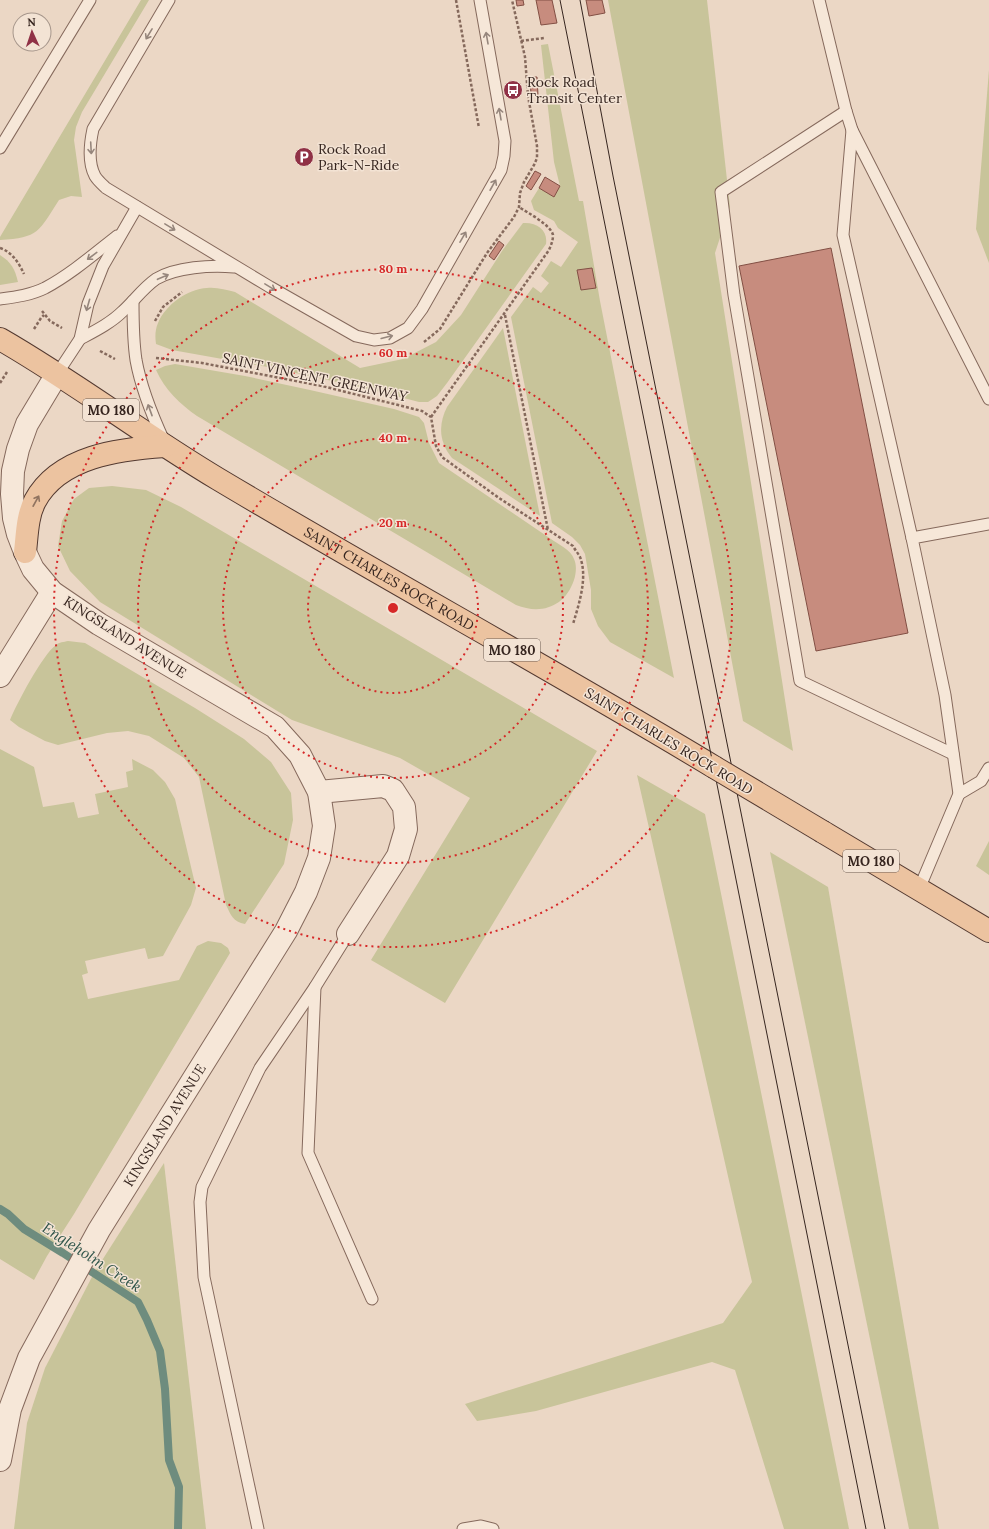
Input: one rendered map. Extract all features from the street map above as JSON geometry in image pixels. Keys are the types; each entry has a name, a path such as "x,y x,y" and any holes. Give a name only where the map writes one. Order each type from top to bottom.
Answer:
{"main road":[{"name":"SAINT CHARLES ROCK ROAD","path":"0,339 58,374 217,478 315,536 624,713 989,931"},
{"path":"25,552 29,518 35,501 47,484 87,459 109,452 135,448 166,446"}],"street":[{"name":"KINGSLAND AVENUE","path":"0,1460 10,1409 29,1358 99,1230 286,931 306,892 319,858 324,826 319,792 300,755 275,728 99,624 52,592 33,568 18,534 14,518 12,494 13,471 18,449 27,424 58,374"},
{"path":"0,676 52,592"},
{"path":"319,792 382,786 393,790 404,807 406,829 398,856 348,934"}],"lane":[{"path":"0,148 90,0"},
{"path":"169,0 93,129 91,142 92,165 96,177 106,188 237,267 356,336 374,340 390,338 408,328 422,310 501,170 505,141 480,0"},
{"path":"819,0 852,130 989,399"},
{"path":"846,111 721,192 736,302 800,681 953,754"},
{"path":"852,130 843,235 912,538 945,695 959,794 919,890"},
{"path":"58,374 80,339 94,286 122,231 137,207"},
{"path":"0,299 32,293 44,288 94,255 122,231"},
{"path":"80,339 108,323 123,312 144,289 158,278 173,272 196,268 218,265 237,267"},
{"path":"133,301 134,336 138,369 150,411 166,446"},
{"path":"912,538 989,524"},
{"path":"959,794 981,781 989,768"},
{"path":"258,1529 204,1277 200,1202 202,1187 260,1068 315,987 348,934"},
{"path":"315,987 308,1154 372,1299"},
{"path":"463,1529 480,1526 493,1529"}],"path":[{"path":"456,0 479,128"},
{"path":"422,344 440,329 487,253 514,217 519,207 520,192 537,158 537,146 528,96 525,57 512,0"},
{"path":"521,41 544,38"},
{"path":"519,207 549,227 552,233 553,241 549,250 505,315 431,417 436,446 442,457 499,498 573,546 579,556 582,567 581,593 573,624"},
{"path":"0,248 17,260 24,275"},
{"path":"153,326 163,307 184,290"},
{"path":"39,306 44,315 55,324"},
{"path":"35,327 40,318 44,315"},
{"path":"505,315 548,530"},
{"name":"SAINT VINCENT GREENWAY","path":"152,358 165,358 202,363 322,386 422,411 431,417"}],"shaded area":[{"path":"141,0 149,0 82,112 76,127 74,140 82,197 71,196 59,200 42,226 31,235 0,240 0,237"},
{"path":"608,0 707,0 730,207 715,253 793,751 743,721"},
{"path":"548,44 579,201 583,201 600,301 674,678 610,642 598,626 591,609 591,590 585,554 580,545 572,537 552,523 511,317 533,287 541,293 549,283 541,276 551,261 561,267 578,242 558,228 554,221 534,210 531,201 539,188 554,197 560,186 554,162 541,45"},
{"path":"989,70 989,263 976,229"},
{"path":"523,223 533,224 540,228 545,235 546,244 447,383 437,396 428,402 419,402 373,390 273,368 172,350 156,344 156,328 158,323 166,310 172,304 192,291 214,288 235,292 360,368 403,359 436,342 461,315 502,251"},
{"path":"0,255 12,266 18,282 0,285"},
{"path":"503,328 540,516 452,458 442,440 442,420 447,407"},
{"path":"175,364 245,376 310,390 394,409 419,417 424,423 429,443 439,463 570,553 575,561 576,570 570,589 565,597 543,609 525,608 516,605 197,416 174,396 164,384 156,370"},
{"path":"112,486 146,490 181,507 597,751 445,1003 371,960 470,798 400,758 292,720 100,602 70,571 58,546 62,521 74,499 89,488"},
{"path":"68,641 85,643 195,708 244,739 271,762 291,793 293,820 284,864 245,924 235,920 226,905 199,777 184,758 149,736 128,731 107,733 58,745 45,741 19,727 10,720 24,691 44,658 57,644"},
{"path":"0,749 34,767 43,807 74,802 78,818 99,814 95,794 128,787 126,772 133,770 132,759 153,770 165,782 175,799 196,888 191,905 163,956 148,959 145,948 85,961 88,973 82,975 88,999 179,980 197,946 208,941 221,943 228,948 230,953 34,1280 0,1259"},
{"path":"637,775 705,814 849,1529 784,1529 735,1370 712,1362 536,1411 477,1421 465,1404 723,1323 752,1282"},
{"path":"989,841 989,875 976,866"},
{"path":"770,852 828,887 939,1529 909,1529"},
{"path":"164,1163 206,1529 14,1529 27,1423 45,1368 94,1273"}],"building":[{"path":"516,0 523,0 524,5 517,6"},
{"path":"536,0 552,0 557,23 541,25"},
{"path":"586,0 602,0 605,13 589,16"},
{"path":"530,77 537,77 538,95 531,95"},
{"path":"535,171 541,174 531,190 526,186"},
{"path":"545,177 560,186 554,197 539,188"},
{"path":"499,241 504,245 494,260 489,256"},
{"path":"831,248 908,633 816,651 739,266"},
{"path":"592,268 596,288 581,290 577,270"}],"waterway":[{"name":"Engleholm Creek","path":"0,1209 8,1214 24,1229 138,1302 160,1351 165,1389 169,1460 179,1487 178,1529"}],"tram line":[{"path":"560,0 866,1529"},
{"path":"580,0 613,176 885,1529"}],"place":[{"name":"Rock Road Transit Center","path":"513,90"},
{"name":"Rock Road Park-N-Ride","path":"304,157"}]}
